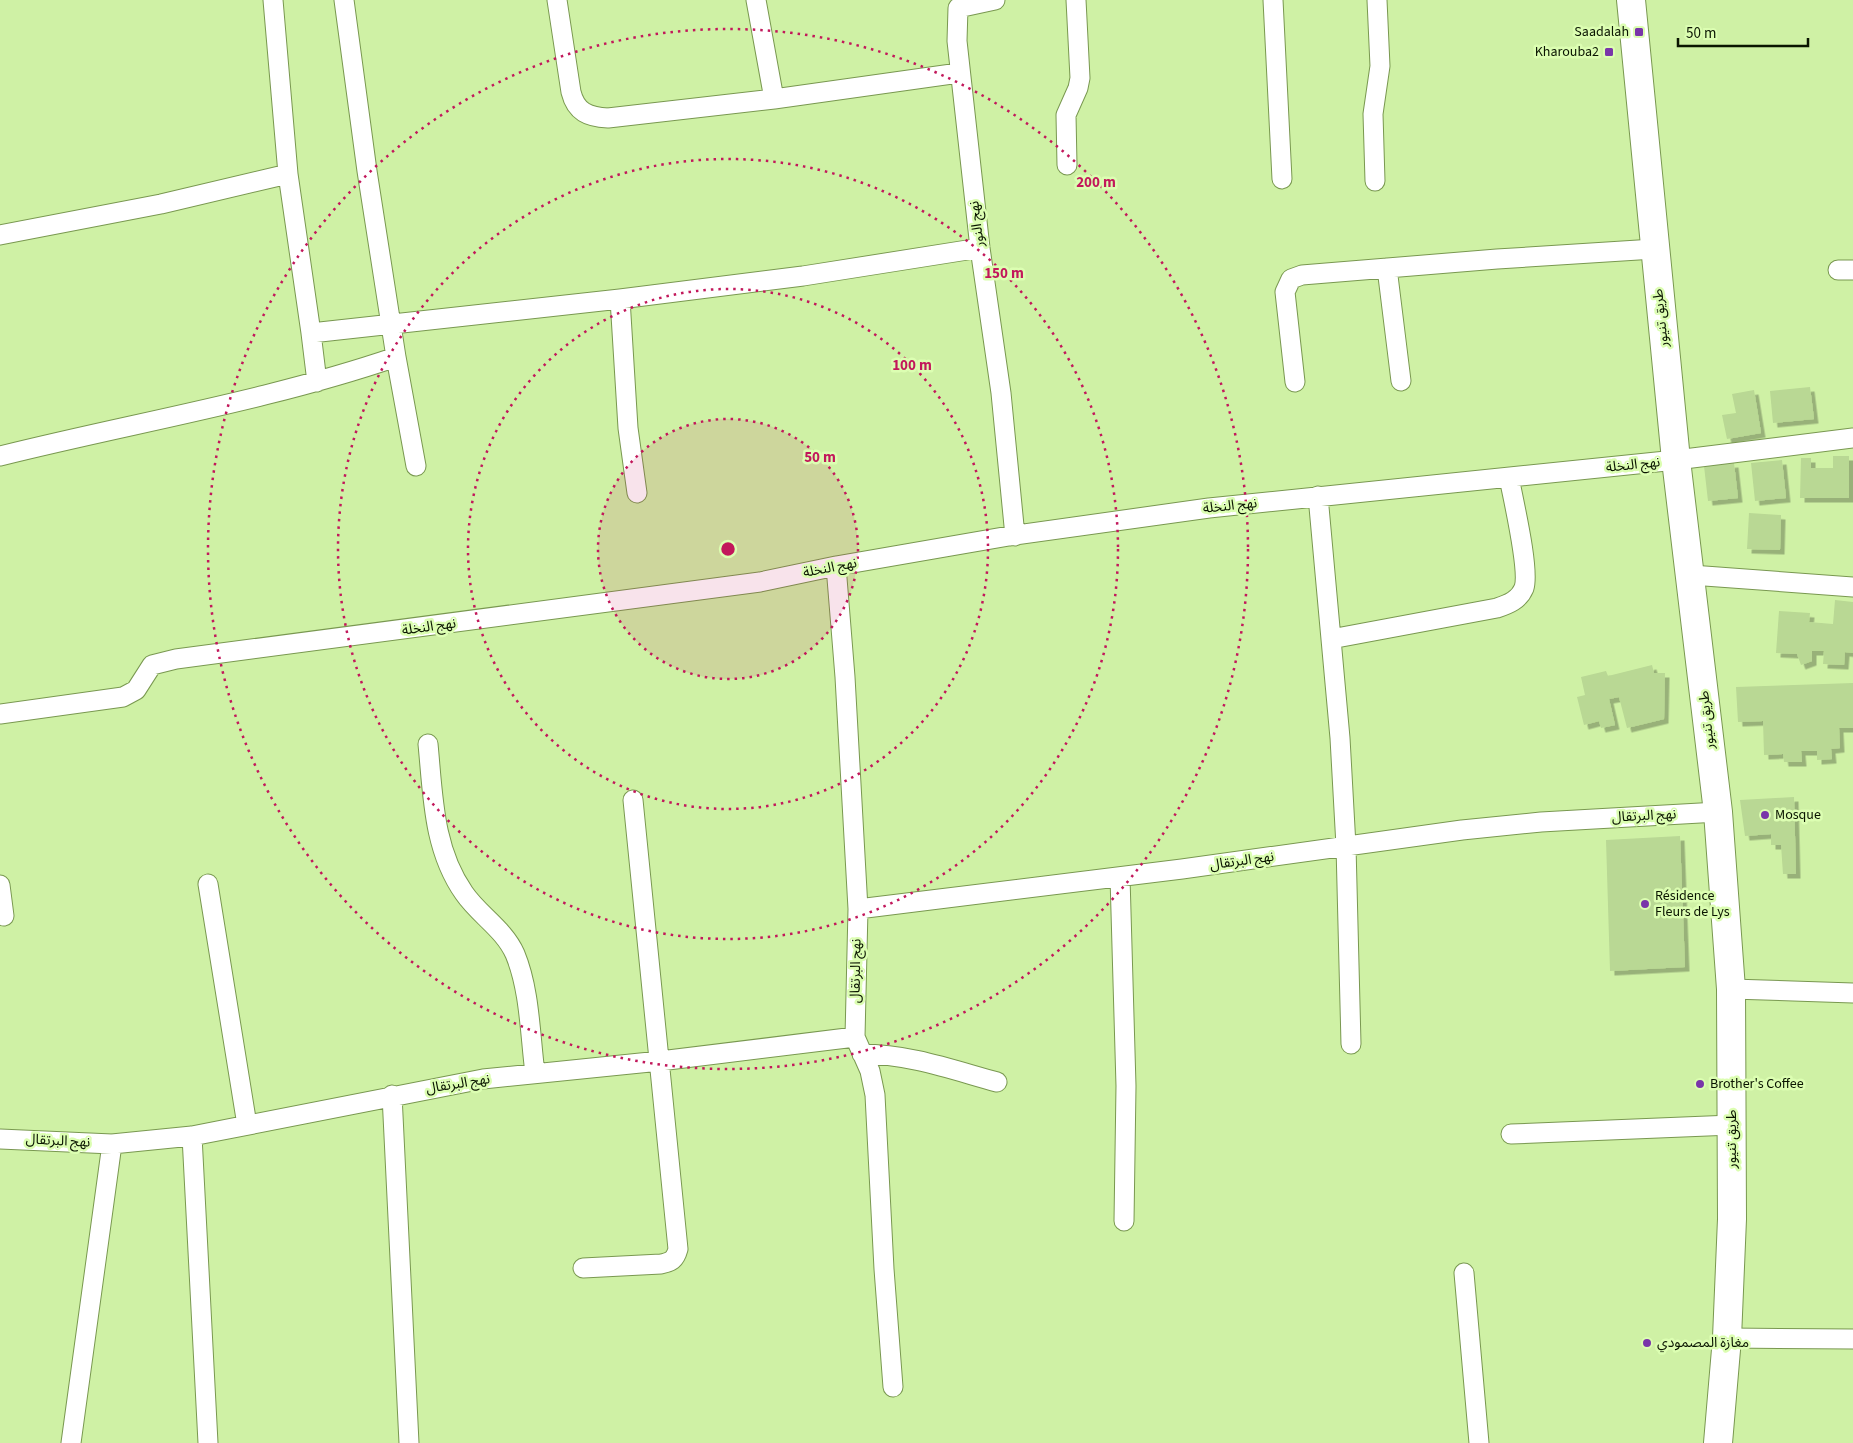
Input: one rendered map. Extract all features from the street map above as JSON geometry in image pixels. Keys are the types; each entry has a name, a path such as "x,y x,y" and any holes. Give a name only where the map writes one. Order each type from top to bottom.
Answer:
{"main road":[{"name":"طريق تنيور","path":"1632,0 1654,249 1676,460 1718,812 1731,989 1732,1219 1727,1338 1718,1443"}],"street":[{"path":"273,0 288,174 317,382"},
{"path":"344,0 366,171 390,325 416,466"},
{"path":"557,0 570,92 574,104 588,116 608,118 774,99 960,73"},
{"path":"756,0 774,99"},
{"name":"نهج النور","path":"994,0 957,4 960,73 980,248 1001,393 1015,536"},
{"path":"1067,165 1066,115 1078,88 1080,78 1076,0"},
{"path":"1273,0 1282,179"},
{"path":"1375,181 1373,114 1380,66 1377,0"},
{"path":"0,235 161,204 288,174"},
{"path":"311,333 620,299 803,276 980,248"},
{"path":"1295,382 1285,292 1291,279 1302,275 1497,258 1654,249"},
{"path":"1388,268 1401,381"},
{"path":"620,299 628,428 637,493"},
{"path":"0,456 317,382 396,357"},
{"name":"نهج النخلة","path":"0,714 123,698 136,690 152,666 176,659 760,582 836,566 1015,536 1209,508 1676,460 1744,450 1795,447 1853,438"},
{"path":"1331,639 1497,608 1510,604 1519,597 1525,586 1525,568 1509,477"},
{"path":"1318,496 1340,738 1346,846 1351,1044"},
{"path":"836,566 846,677 858,909"},
{"path":"1691,575 1853,586"},
{"path":"428,744 437,833 444,856 464,894 503,934 514,954 523,980 536,1074"},
{"path":"583,1268 671,1262 676,1257 678,1249 633,800"},
{"name":"نهج البرتقال","path":"0,1138 112,1144 192,1136 392,1095 483,1079 660,1061 854,1037 858,909 1541,822 1718,812"},
{"path":"1120,877 1126,1086 1124,1221"},
{"path":"208,884 247,1125"},
{"path":"0,885 4,916"},
{"path":"1731,989 1853,994"},
{"path":"854,1037 870,1071 875,1095 883,1259 893,1387"},
{"path":"862,1054 890,1054 907,1057 997,1082"},
{"path":"392,1095 410,1443"},
{"path":"1511,1134 1732,1126"},
{"path":"192,1136 208,1443"},
{"path":"71,1443 112,1144"},
{"path":"1464,1273 1479,1443"},
{"path":"1727,1338 1853,1338"}],"building":[{"path":"1810,387 1814,419 1773,423 1770,391"},
{"path":"1754,390 1761,433 1727,439 1722,415 1736,413 1732,394"},
{"path":"1833,456 1849,456 1849,498 1800,498 1801,458 1811,458 1811,468 1833,468"},
{"path":"1782,460 1786,498 1755,501 1751,463"},
{"path":"1734,463 1738,498 1708,501 1704,466"},
{"path":"1749,513 1781,515 1780,550 1747,549"},
{"path":"1835,600 1853,602 1853,653 1845,652 1844,665 1823,664 1824,651 1812,651 1812,661 1801,665 1797,654 1776,653 1779,611 1810,613 1809,622 1833,624"},
{"path":"1652,665 1654,673 1665,673 1664,719 1627,728 1619,697 1609,699 1615,725 1601,728 1599,721 1584,725 1577,697 1585,695 1581,677 1606,671 1608,676"},
{"path":"1853,683 1853,728 1839,728 1840,748 1831,749 1832,759 1817,760 1817,751 1801,751 1802,762 1784,762 1783,754 1764,755 1763,721 1738,722 1736,687"},
{"path":"1794,797 1796,874 1783,874 1781,845 1771,845 1771,834 1745,836 1740,800"},
{"name":"Résidence Fleurs de Lys","path":"1680,836 1685,967 1610,971 1606,840"}],"place":[{"name":"Saadalah","path":"1639,32"},
{"name":"Kharouba2","path":"1609,52"},
{"name":"Mosque","path":"1765,815"},
{"name":"Résidence Fleurs de Lys","path":"1645,904"},
{"name":"Brother's Coffee","path":"1700,1084"},
{"name":"مغازة المصمودي","path":"1647,1343"}]}
